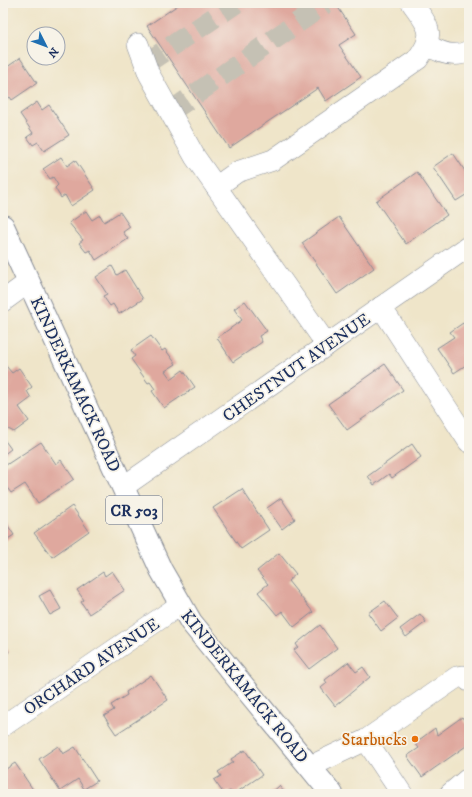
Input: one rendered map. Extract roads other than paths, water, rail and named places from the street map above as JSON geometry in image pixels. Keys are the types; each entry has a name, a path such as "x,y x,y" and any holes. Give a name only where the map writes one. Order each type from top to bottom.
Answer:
{"main road":[{"name":"KINDERKAMACK ROAD","path":"3,226 161,570 180,606 191,622 311,766 332,794"}],"street":[{"path":"216,187 238,172 273,160 413,64 428,45 428,25 412,3"},
{"path":"138,44 149,74 195,157 327,345"},
{"path":"428,45 438,52 448,54 460,54 469,51"},
{"name":"CHESTNUT AVENUE","path":"123,487 469,246"},
{"path":"3,301 29,282"},
{"path":"381,307 469,442"},
{"name":"ORCHARD AVENUE","path":"3,726 180,606"},
{"path":"311,766 366,740 457,677 464,676 469,681"},
{"path":"366,740 402,794"},
{"path":"450,794 469,778"}],"tunnel":[{"path":"145,64 236,3"},
{"path":"170,112 326,3"}],"place":[{"name":"Starbucks","path":"415,739"}]}
